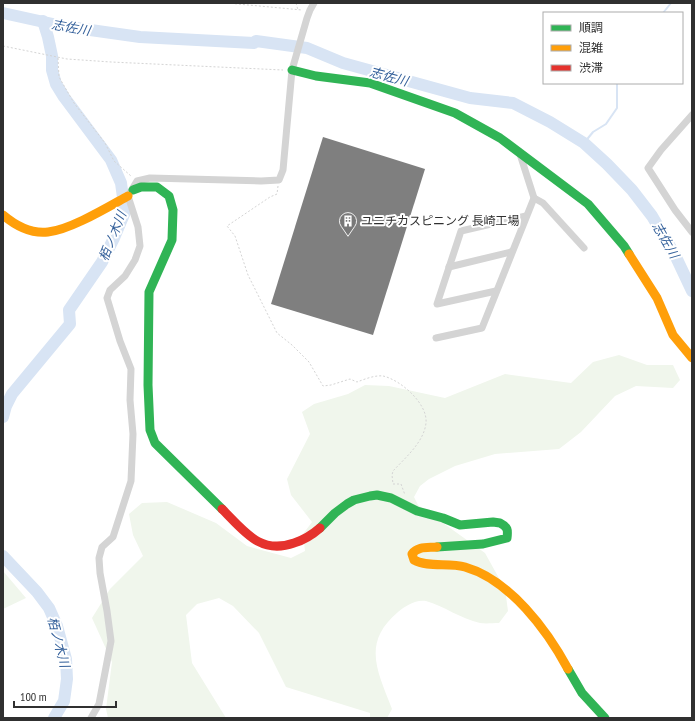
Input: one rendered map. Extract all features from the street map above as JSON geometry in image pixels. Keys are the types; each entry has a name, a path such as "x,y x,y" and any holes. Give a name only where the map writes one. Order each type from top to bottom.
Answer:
{"street":[{"path":"91,718 99,704 111,642 99,558 102,547 114,537 131,482 133,434 130,400 131,368 120,341 107,298 110,290 125,276 135,260 140,246 138,227 130,193 137,181 150,178 261,181 279,180 284,170 292,70 307,18 314,3"},
{"path":"292,70 316,76 370,83 455,113 500,138 519,151 588,204 624,246 656,298 674,335 692,358"},
{"path":"692,115 661,150 648,168 675,210 692,232"},
{"path":"436,338 482,328 511,252 534,198 519,151"},
{"path":"3,215 22,228 35,232 50,232 67,227 112,205 141,187 157,187 169,196 172,210 172,240 149,292 148,384 150,430 155,443 252,539 262,546 279,547 303,540 311,536 346,503 362,497 376,495 394,500 430,516 443,518 461,526 495,522 504,523 509,534 507,538 483,544 422,548 414,550 412,554 414,560 419,563 444,564 470,568 488,578 509,594 542,627 558,651 570,675 582,694 605,718"},
{"path":"534,198 543,203 584,248"},
{"path":"496,291 437,304 461,231 526,216"},
{"path":"449,267 511,252"}],"path":[{"path":"227,3 310,10"},
{"path":"296,3 298,10"},
{"path":"3,46 58,57 111,62 292,70"},
{"path":"58,57 59,76 74,103 105,143 114,160 137,181"},
{"path":"279,180 277,194 270,197 227,226 235,236 248,275 276,333 292,345 309,362 323,386 350,379 357,382 383,376 406,389 422,404 426,423 423,433 415,447 393,471 392,475 393,484 401,484 409,507"}],"shaded area":[{"path":"619,355 647,365 673,365 680,380 673,388 636,386 615,396 581,432 559,449 495,454 455,466 429,479 420,486 414,497 418,505 485,553 505,589 508,611 499,623 480,623 473,621 426,601 418,601 407,605 398,612 379,635 376,647 378,670 392,709 387,718 370,718 370,713 286,687 259,633 233,606 219,598 197,604 186,615 192,663 226,718 108,718 106,709 112,662 92,618 110,589 143,556 133,535 129,514 142,503 167,502 216,523 247,546 291,558 305,551 303,534 312,522 291,495 287,479 310,434 302,412 314,404 348,394 365,385 389,386 445,398 505,374 571,383 593,362"},
{"path":"3,571 26,598 3,609"}],"building":[{"name":"ユニチカスピニング 長崎工場","path":"323,137 425,169 373,335 271,304"}],"waterway":[{"path":"664,12 671,3"},
{"name":"志佐川","path":"3,13 62,26 140,37 254,43 256,41 307,48 343,63 470,98 513,103 550,122 584,143 632,190 652,216 675,255 692,291"},
{"name":"栢ノ木川","path":"3,417 6,406 12,394 70,324 69,310 102,262 125,212 121,183 111,160 56,84 52,70 52,56 43,21"},
{"path":"584,143 593,132 606,124 617,108 617,84"},
{"name":"栢ノ木川","path":"3,556 37,592 49,608 57,626 66,659 67,679 64,701 54,718"}],"traffic: fast":[{"path":"292,70 316,76 370,83 455,113 500,138 588,204 624,246 629,254"},
{"path":"133,190 141,187 157,187 169,196 173,210 172,240 149,292 148,385 150,430 155,443 222,509"},
{"path":"320,528 335,513 347,504 354,500 377,495 391,498 417,511 443,518 460,525 493,522 503,524 506,527 507,538 483,544 437,547"},
{"path":"568,669 582,693 605,718"}],"traffic: slow":[{"path":"3,215 13,223 24,228 36,232 48,232 78,223 128,196"},
{"path":"629,254 657,298 673,335 692,358"},
{"path":"437,547 423,548 414,551 412,554 414,560 426,564 465,567 497,583 526,608 549,638 568,669"}],"traffic: jam":[{"path":"222,509 245,533 262,543 272,546 282,546 298,542 320,528"}],"place":[{"name":"ユニチカスピニング 長崎工場","path":"348,236"}]}
